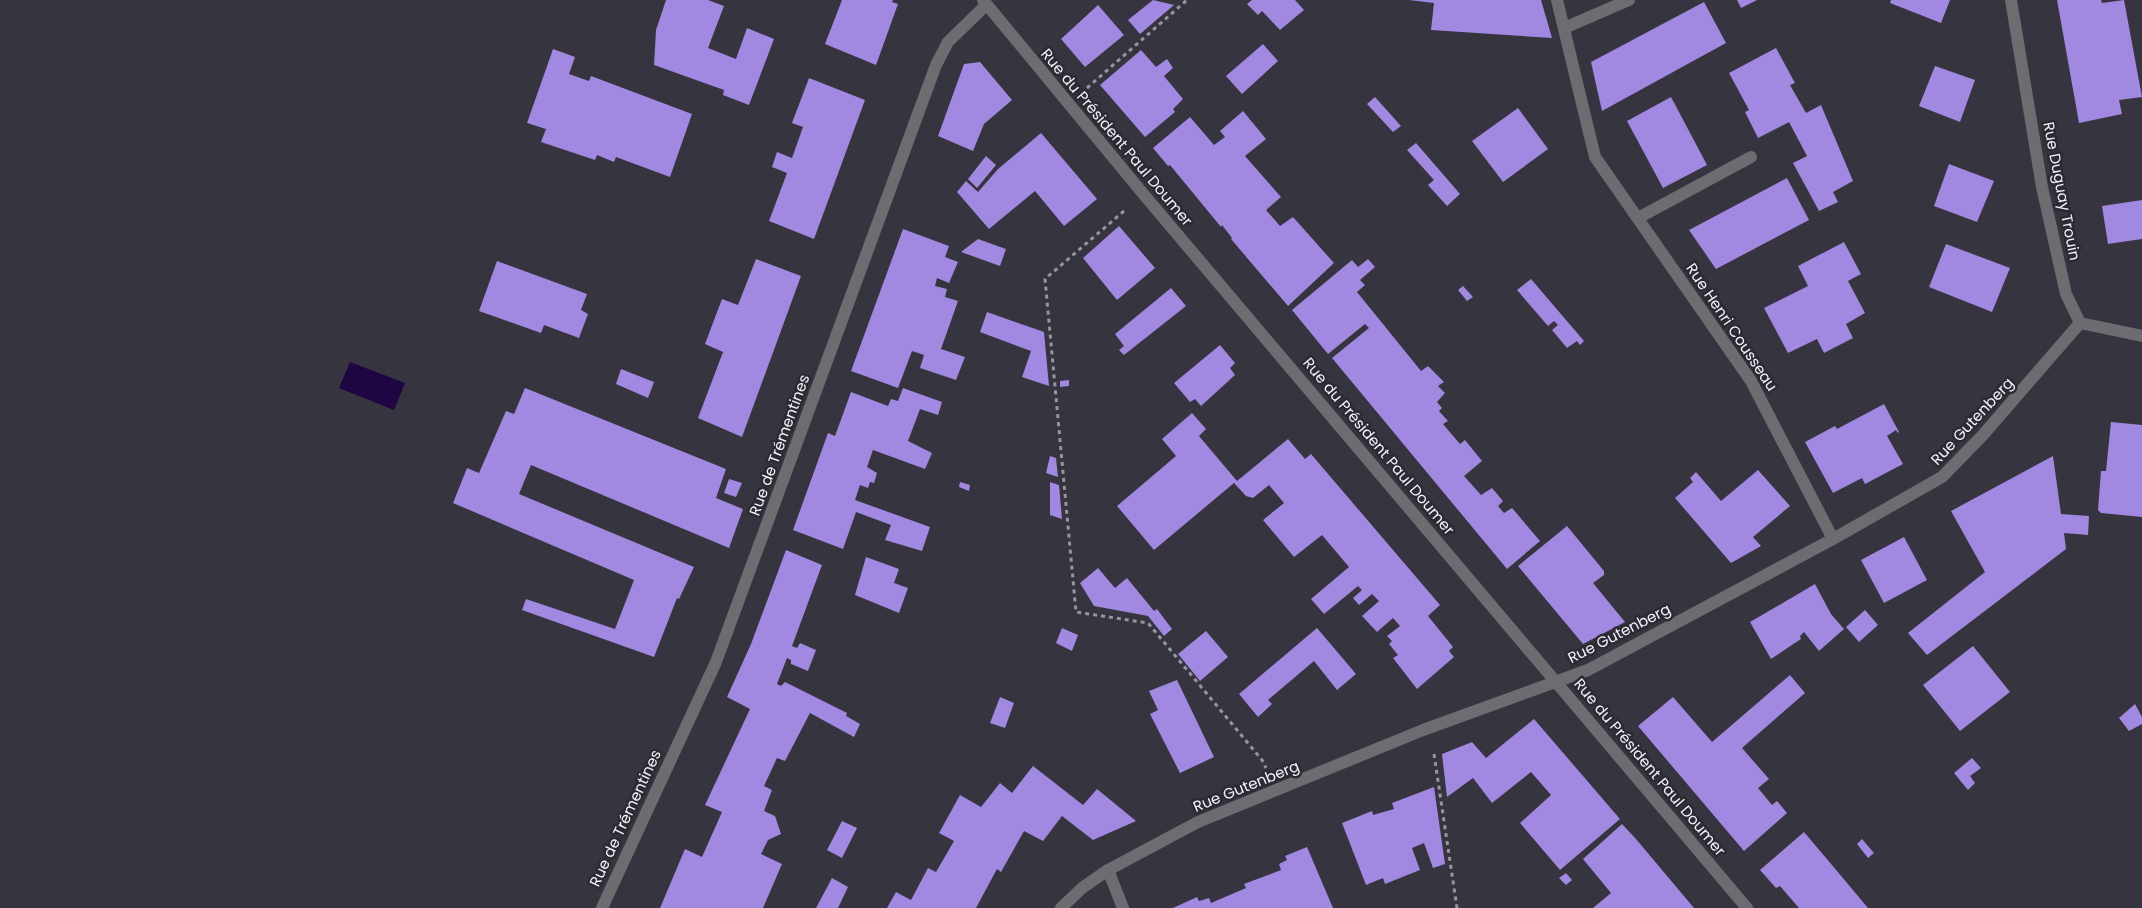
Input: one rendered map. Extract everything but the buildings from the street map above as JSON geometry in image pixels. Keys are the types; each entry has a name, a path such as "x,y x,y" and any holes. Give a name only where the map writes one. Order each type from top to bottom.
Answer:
{"street":[{"name":"Rue Henri Cousseau","path":"1557,0 1595,157 1751,381 1833,539"},
{"path":"1564,28 1629,0"},
{"name":"Rue Duguay Trouin","path":"2011,0 2042,187 2066,294 2080,323"},
{"name":"Rue du Président Paul Doumer","path":"985,2 1145,196 1747,908"},
{"name":"Rue de Trémentines","path":"602,908 716,662 936,65 948,42 985,2"},
{"path":"1638,218 1751,157"},
{"path":"2080,323 2142,336"},
{"name":"Rue Gutenberg","path":"1061,908 1082,888 1108,870 1198,822 1423,730 1588,670 1833,539 1942,477 1982,436 2080,323"},
{"path":"1108,870 1123,908"}],"path":[{"path":"1068,104 1187,0"},
{"path":"1145,196 1113,220 1045,279 1076,612 1148,622 1262,760 1277,790"},
{"path":"1423,730 1436,758 1457,908"}],"shaded area":[{"path":"350,362 405,383 394,410 339,388"}]}
